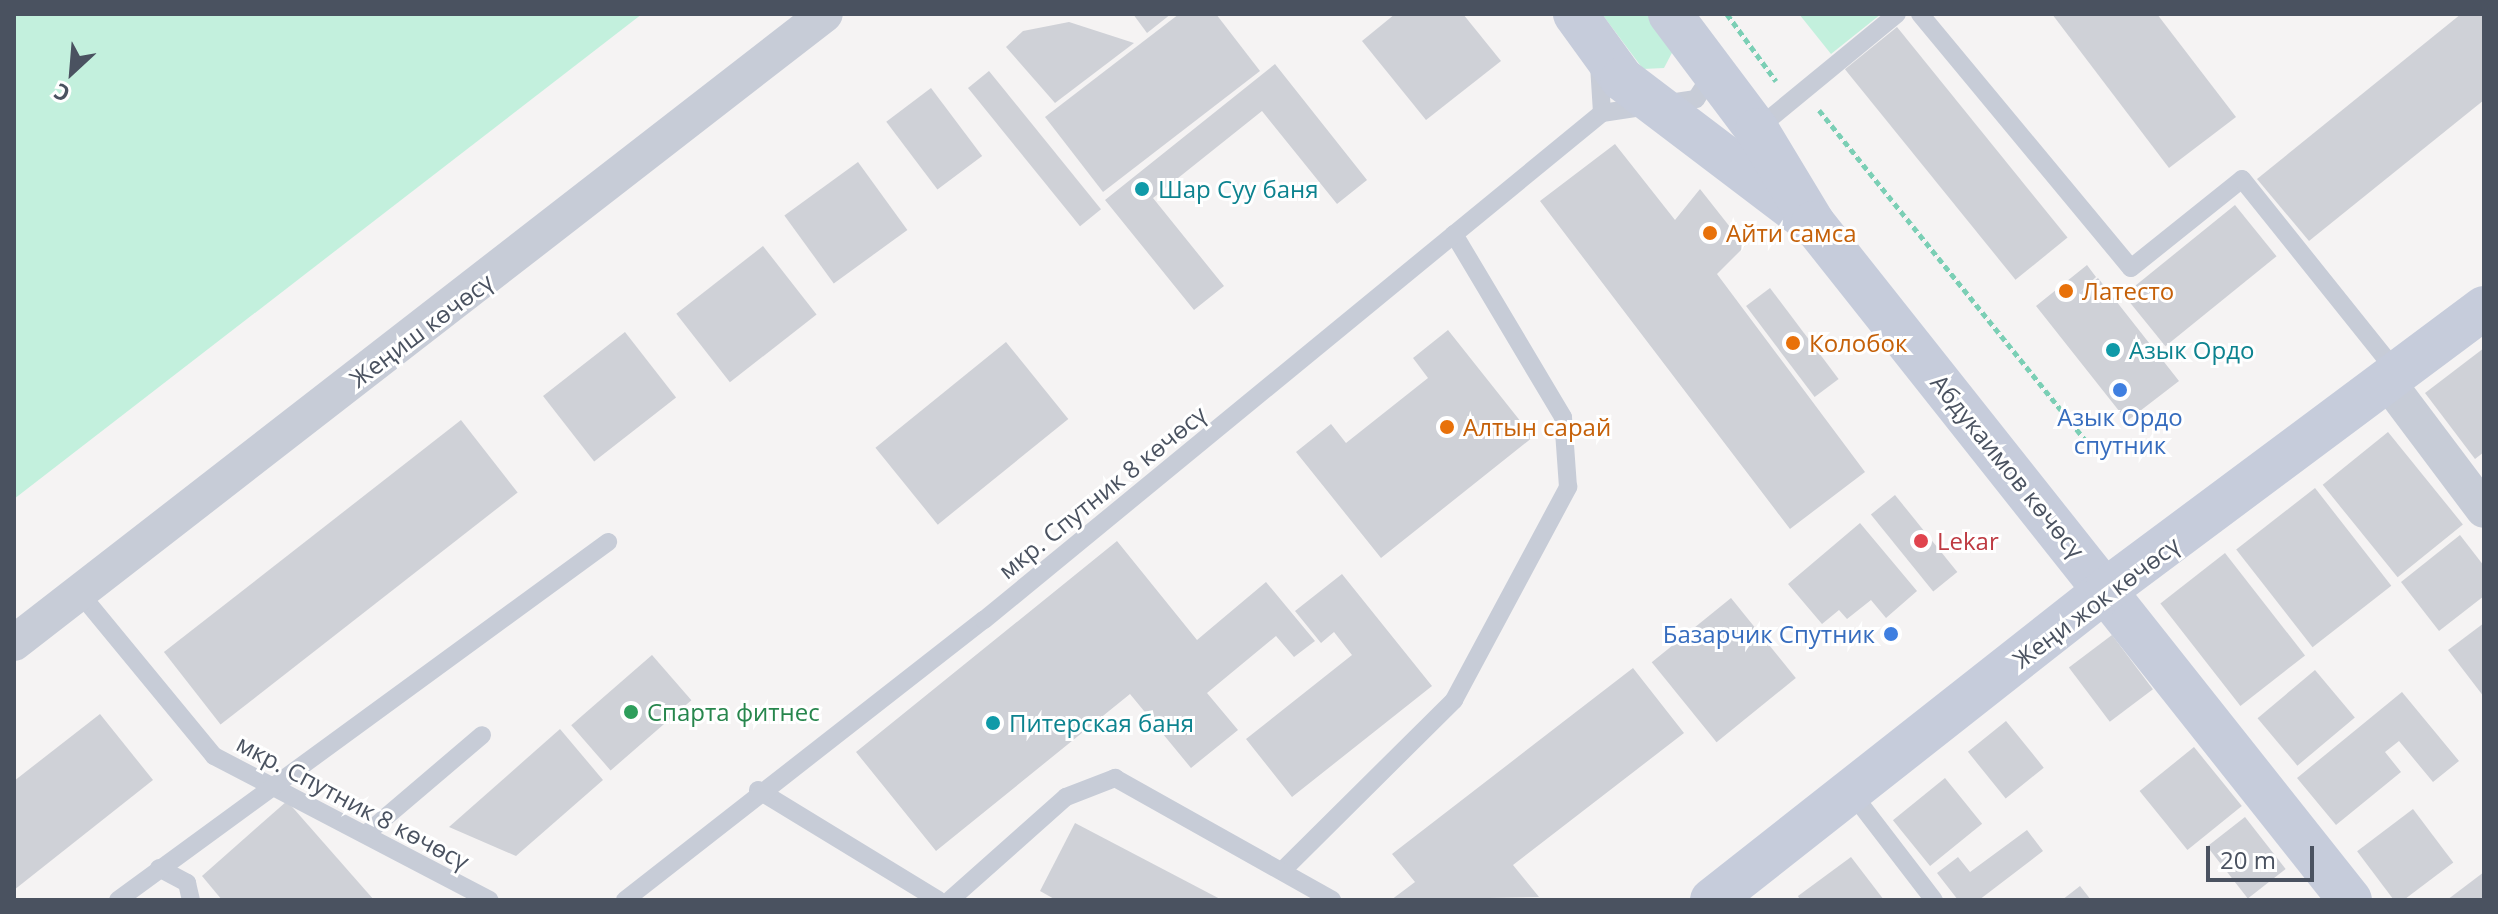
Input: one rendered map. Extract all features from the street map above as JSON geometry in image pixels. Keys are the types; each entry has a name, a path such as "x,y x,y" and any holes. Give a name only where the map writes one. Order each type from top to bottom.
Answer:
{"main road":[{"name":"Абдукаимов көчөсү","path":"1670,14 1757,130 1813,223 2107,589 2350,900"},
{"name":"Абдукаимов көчөсү","path":"1586,30 1654,105 1813,223"},
{"name":"Жеңи жок көчөсү","path":"1712,900 2107,589 2484,308"}],"street":[{"name":"Жеңиш көчөсү","path":"14,643 825,14"},
{"path":"2392,378 2484,510"}],"lane":[{"path":"1757,130 1897,14"},
{"path":"1920,14 2131,268 2242,179 2392,378"},
{"path":"1586,30 1602,113 1696,99 1714,71"},
{"name":"мкр. Спутник 8 көчөсү","path":"625,900 758,790 984,620 1602,113"},
{"path":"1282,871 1454,700 1568,487 1563,417 1454,234"},
{"path":"118,900 269,784 608,542"},
{"name":"мкр. Спутник 8 көчөсү","path":"78,591 214,756 367,833 490,900"},
{"path":"367,833 482,735"},
{"path":"950,900 1066,797 1115,778 1332,900"},
{"path":"758,790 938,900"},
{"path":"1851,792 1934,900"},
{"path":"159,868 187,883 191,900"}],"path":[{"path":"1727,14 2091,447"}],"green space":[{"path":"14,14 642,14 14,499"},
{"path":"1602,14 1647,14 1674,49 1664,68 1643,69"},
{"path":"1799,14 1881,14 1831,54"}],"building":[{"path":"1133,14 1171,14 1147,33"},
{"path":"1179,14 1216,14 1260,71 1103,192 1045,117"},
{"path":"1395,14 1463,14 1501,61 1426,120 1362,41"},
{"path":"2052,14 2157,14 2236,117 2169,168"},
{"path":"2461,14 2484,14 2484,100 2309,241 2257,179"},
{"path":"1069,22 1134,43 1055,103 1006,47 1023,31"},
{"path":"1897,27 2068,238 2015,280 1845,69"},
{"name":"Шар Суу баня","path":"1275,64 1367,180 1337,204 1262,111 1153,198 1224,286 1194,310 1105,200"},
{"path":"989,71 1101,209 1080,226 968,88"},
{"path":"931,88 982,156 937,190 886,122"},
{"path":"1615,144 1675,220 1700,189 1745,246 1717,274 1865,472 1790,529 1540,201"},
{"path":"858,162 907,230 834,283 784,215"},
{"path":"2235,205 2277,256 2165,346 2124,295"},
{"path":"763,246 817,315 730,382 676,314"},
{"name":"Азык Ордо","path":"2087,265 2096,277 2079,293 2098,278 2179,381 2127,421 2036,306"},
{"name":"Колобок","path":"1770,288 1839,379 1815,397 1746,306"},
{"path":"1448,330 1533,437 1381,558 1296,452 1331,424 1346,443 1428,378 1413,358"},
{"path":"625,332 676,397 594,461 543,396"},
{"path":"1006,342 1068,419 938,525 875,448"},
{"path":"2484,348 2484,452 2475,459 2425,393"},
{"path":"461,420 518,492 221,725 164,652"},
{"path":"2388,432 2463,524 2398,577 2323,485"},
{"path":"2315,488 2391,586 2313,647 2236,550"},
{"path":"1895,495 1957,572 1933,591 1871,515"},
{"path":"1860,523 1917,591 1886,618 1871,600 1847,619 1839,610 1822,624 1788,584"},
{"path":"2460,535 2484,566 2484,596 2439,631 2401,582"},
{"name":"Питерская баня","path":"1117,541 1197,640 1266,582 1315,641 1294,657 1276,636 1207,693 1238,730 1191,768 1130,694 936,851 856,752"},
{"path":"2225,553 2305,655 2240,706 2160,603"},
{"path":"1342,574 1432,686 1292,797 1246,739 1352,655 1334,632 1321,643 1295,611"},
{"path":"1731,598 1796,678 1717,742 1652,662"},
{"path":"2484,623 2484,697 2448,650"},
{"path":"2112,635 2153,689 2110,722 2069,667"},
{"name":"Спарта фитнес","path":"652,655 691,700 611,770 571,725"},
{"path":"1633,668 1684,733 1513,865 1539,897 1391,900 1415,882 1392,854"},
{"path":"2315,670 2355,717 2297,766 2258,718"},
{"path":"2402,692 2459,761 2433,782 2399,741 2385,752 2401,772 2336,825 2297,778"},
{"path":"100,714 153,780 14,890 14,781"},
{"path":"2006,721 2044,768 2006,798 1968,752"},
{"path":"560,729 603,780 516,856 449,827"},
{"path":"2194,747 2242,806 2187,850 2140,791"},
{"path":"1945,778 1982,824 1930,866 1893,820"},
{"path":"287,801 374,900 222,900 202,876"},
{"path":"2413,809 2453,863 2404,900 2394,900 2357,851"},
{"path":"2245,817 2286,869 2248,899 2207,847"},
{"path":"1075,823 1222,900 1056,900 1040,891"},
{"path":"2027,830 2043,851 1979,900 1958,900 1937,873 1958,857 1970,872"},
{"path":"1851,857 1884,900 1800,900 1798,896"},
{"path":"2484,872 2484,900 2447,900"},
{"path":"2080,886 2091,900 2062,900"}],"place":[{"name":"Шар Суу баня","path":"1142,189"},
{"name":"Айти самса","path":"1710,233"},
{"name":"Латесто","path":"2066,291"},
{"name":"Колобок","path":"1793,343"},
{"name":"Азык Ордо","path":"2113,350"},
{"name":"Азык Ордо спутник","path":"2120,390"},
{"name":"Алтын сарай","path":"1447,427"},
{"name":"Lekar","path":"1921,541"},
{"name":"Базарчик Спутник","path":"1891,634"},
{"name":"Спарта фитнес","path":"631,712"},
{"name":"Питерская баня","path":"993,723"}]}
